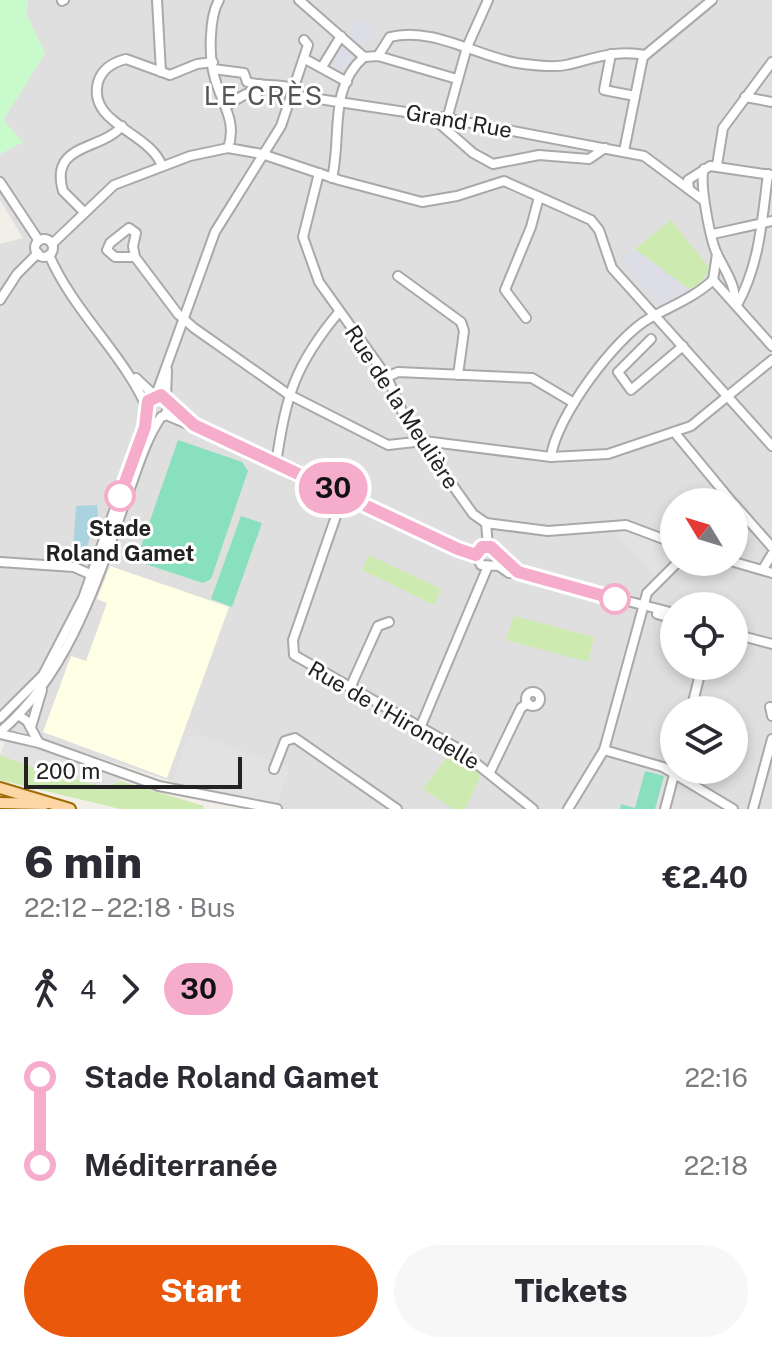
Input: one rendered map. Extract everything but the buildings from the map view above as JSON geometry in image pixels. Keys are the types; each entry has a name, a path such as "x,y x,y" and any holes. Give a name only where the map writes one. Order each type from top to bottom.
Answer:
{"main road":[{"path":"0,788 70,809"},
{"path":"0,803 45,804"}],"street":[{"path":"157,0 161,72"},
{"path":"219,0 213,17 213,65 232,128 228,148"},
{"path":"299,0 341,36 371,56 457,79"},
{"path":"488,0 467,47 440,124 473,153 498,164 539,155 589,159 605,148"},
{"path":"624,151 645,55 712,0"},
{"path":"332,178 339,101 347,82 394,35 467,47 516,63 563,66 611,54 645,55"},
{"path":"322,67 341,36"},
{"path":"1,718 22,699 47,668 92,575 148,408 167,370 215,232 281,126 305,59 308,45 304,40"},
{"path":"611,54 604,90 635,96"},
{"path":"162,166 155,153 100,105 97,94 103,72 113,63 132,58 161,72 175,74 197,64 213,65"},
{"path":"305,59 347,82"},
{"path":"717,165 723,128 772,62"},
{"name":"Grand Rue","path":"213,65 244,73 247,82 624,151 656,162 692,183"},
{"path":"227,105 246,94 256,97 260,84"},
{"path":"745,97 772,102"},
{"path":"84,212 63,191 61,174 65,162 72,153 111,135 122,126"},
{"path":"148,408 129,373 71,294 49,255 52,244 114,185 162,166 228,148 262,154 332,178 422,202 457,196 504,181 591,220 599,230 612,268 772,446"},
{"path":"498,164 504,181"},
{"path":"717,165 770,175 748,285 736,302 735,292 717,254 703,200 692,183 704,169 717,165"},
{"name":"Rue de la Meulière","path":"319,173 303,237 323,291 387,377 405,418 470,511 486,523"},
{"path":"0,182 39,241 52,244"},
{"path":"526,318 505,290 531,227 539,197"},
{"path":"713,234 772,221"},
{"path":"38,253 36,247 39,241"},
{"path":"38,253 49,255"},
{"path":"0,300 17,274 38,253"},
{"path":"717,254 715,279 772,346"},
{"path":"135,257 183,320 288,394 388,445 424,441 551,457 591,457 691,426 772,360"},
{"path":"551,457 555,437 574,403 610,355 655,316 726,274"},
{"path":"398,276 461,322 464,331 458,375"},
{"path":"276,464 288,394 306,357 339,312"},
{"path":"629,337 640,349"},
{"path":"651,339 620,367 618,375 634,391 683,346"},
{"path":"610,355 620,367"},
{"path":"0,733 42,687 88,605 147,443 166,409 167,370"},
{"path":"387,377 398,372 532,378 574,403"},
{"path":"129,373 166,409 194,425 290,470 294,476 476,555"},
{"path":"148,408 166,409"},
{"path":"675,433 721,488"},
{"name":"Rue de l'Hirondelle","path":"343,496 293,640 293,652 301,662 420,728 490,772 533,809"},
{"path":"748,520 772,547"},
{"path":"642,608 512,569 488,546 486,523 548,531 626,525 660,538"},
{"path":"488,546 480,548 476,555 478,562 535,582 660,612"},
{"path":"748,566 768,571 772,554"},
{"path":"420,728 497,555"},
{"path":"0,562 74,567 92,575"},
{"path":"568,809 604,750 642,608 651,588 663,576"},
{"path":"350,688 378,626 389,622"},
{"path":"748,636 772,642"},
{"path":"31,727 42,687"},
{"path":"490,772 521,708 528,703"},
{"path":"1,718 18,715"},
{"path":"18,715 31,727 39,743"},
{"path":"0,733 39,743 159,786 275,808"},
{"path":"274,769 285,741 295,738 397,809"},
{"path":"753,809 772,739"},
{"path":"604,750 660,767"},
{"path":"665,809 672,784"},
{"path":"695,784 733,809"}],"shaded area":[{"path":"28,0 772,0 772,809 255,809 18,731 0,734 0,244 23,238 0,200 0,154 22,142 3,120 45,54 26,13"},
{"path":"358,18 376,31 339,73 329,66"},
{"path":"635,249 694,293 665,312 619,260"},
{"path":"650,324 667,336 623,376 609,364"},
{"path":"611,528 647,536 660,549 660,572 655,577"},
{"path":"110,566 229,607 167,778 43,732 71,656 86,661 107,603 97,599"},
{"path":"196,734 289,767 277,804 172,782 188,737"},
{"path":"6,739 122,779 105,788 75,778 72,781 0,755"}],"green space":[{"path":"0,0 28,0 26,13 45,54 3,120 23,142 0,154"},
{"path":"671,220 710,269 698,285 688,289 635,249"},
{"path":"178,440 242,462 248,471 211,579 203,583 136,561"},
{"path":"241,516 262,523 232,607 211,599"},
{"path":"369,555 441,589 434,605 362,570"},
{"path":"514,616 594,637 588,662 506,640"},
{"path":"453,749 483,771 465,809 453,809 423,789"},
{"path":"0,755 72,781 74,778 105,788 120,781 204,806 203,809 120,809 0,780"},
{"path":"645,771 660,775 662,784 655,809 620,809 621,804 635,808"}],"water":[{"path":"97,505 98,514 85,552 73,552 76,506"}],"bus line":[{"name":"30","path":"120,496 145,427 149,398 161,395 194,425 290,470 295,469 335,488 343,496 458,549 476,555 482,547 491,547 518,572 615,599"}],"place":[{"name":"Stade Roland Gamet","path":"120,496"}],"district":[{"name":"LE CRÈS","path":"264,96"}]}
